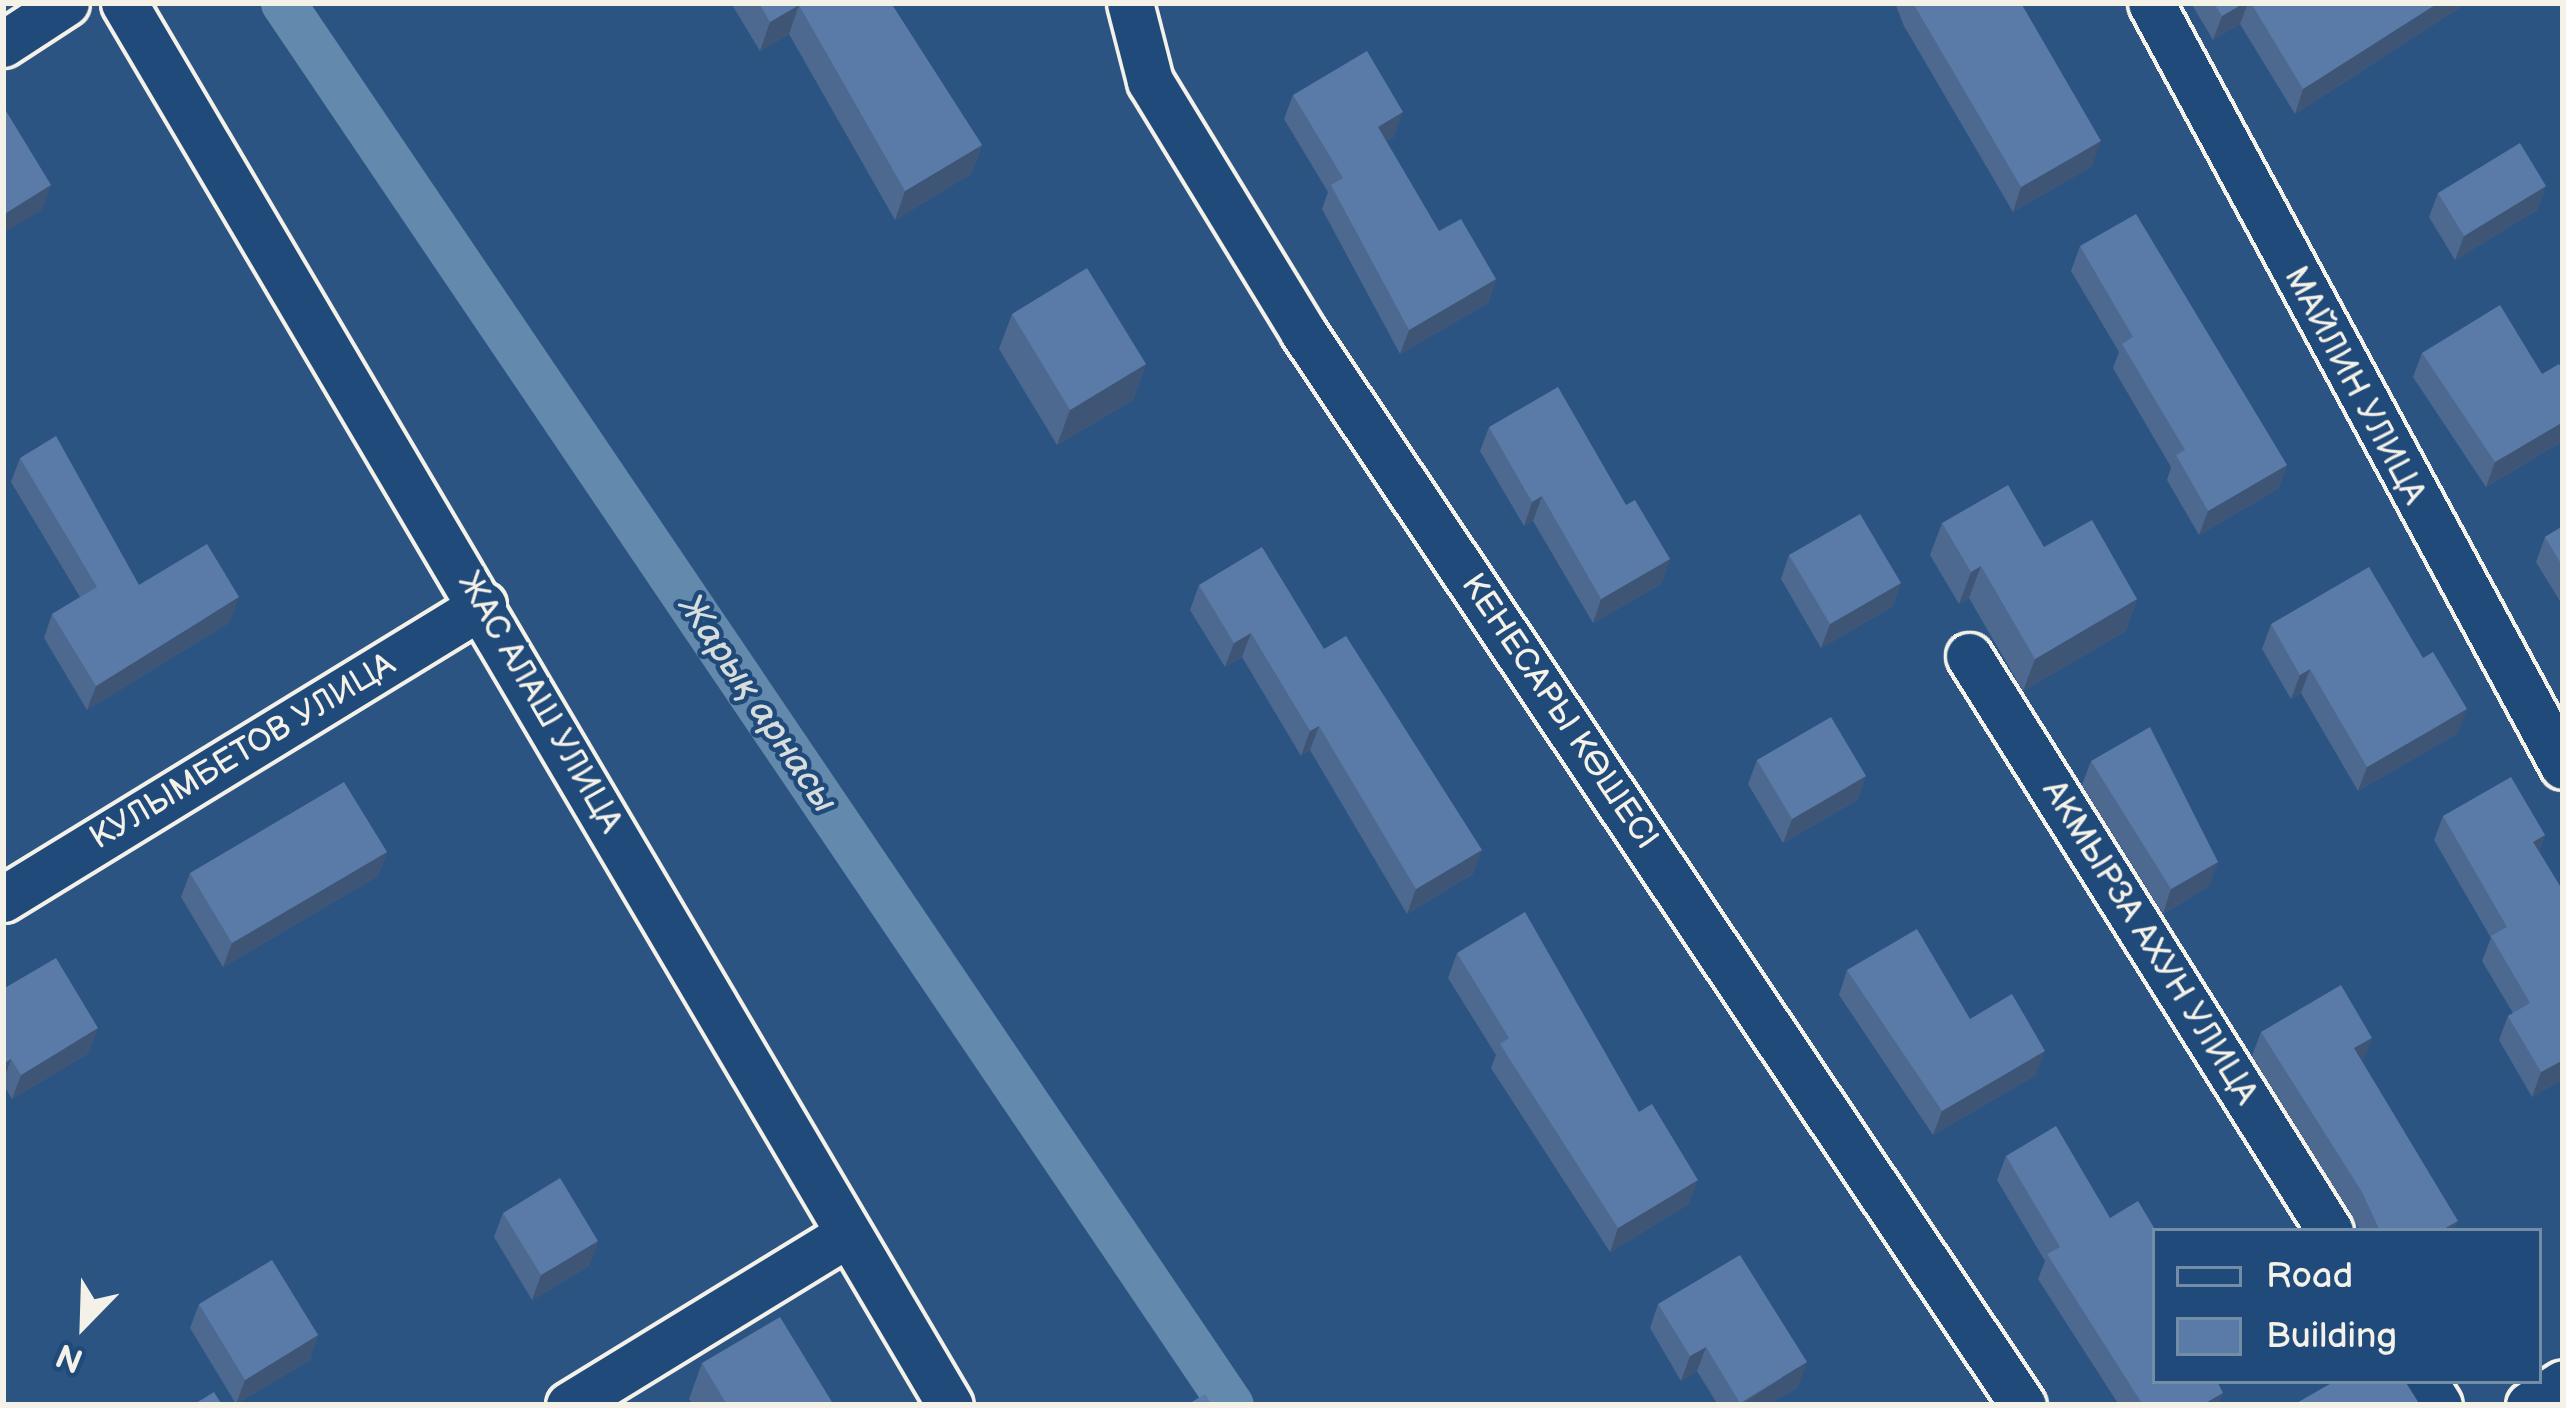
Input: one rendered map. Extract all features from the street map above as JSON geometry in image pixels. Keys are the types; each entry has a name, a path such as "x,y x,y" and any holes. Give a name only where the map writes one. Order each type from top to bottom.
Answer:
{"street":[{"path":"3,44 66,3"},
{"name":"ЖАС АЛАШ УЛИЦА","path":"124,3 483,605 846,1234 950,1405"},
{"name":"КЕНЕСАРЫ КӨШЕСІ","path":"1130,3 1150,81 1303,332 2023,1405"},
{"name":"МАЙЛИН УЛИЦА","path":"2151,3 2563,766"},
{"name":"КУЛЫМБЕТОВ УЛИЦА","path":"3,898 483,605"},
{"name":"АКМЫРЗА АХУН УЛИЦА","path":"1969,656 2328,1228"},
{"path":"569,1405 846,1234"},
{"path":"2528,1405 2563,1383"}],"building":[{"path":"759,3 891,3 982,145 905,191 799,5 770,22"},
{"path":"1913,3 2021,3 2101,141 2021,187"},
{"path":"2214,3 2244,3 2222,16"},
{"path":"2251,3 2438,3 2303,89"},
{"path":"1367,51 1403,112 1378,127 1439,231 1461,219 1496,279 1409,330 1331,185 1343,178 1293,95"},
{"path":"3,106 51,185 3,215"},
{"path":"2520,143 2546,186 2464,236 2438,193"},
{"path":"2136,214 2287,465 2208,511 2176,455 2185,450 2122,344 2133,337 2080,246"},
{"path":"1087,268 1146,364 1070,410 1012,314"},
{"path":"2500,305 2542,374 2559,364 2563,371 2563,422 2495,462 2422,353"},
{"path":"1558,387 1626,505 1635,500 1670,559 1601,599 1542,496 1532,502 1489,427"},
{"path":"56,436 139,585 207,544 239,597 96,686 52,614 97,587 20,458"},
{"path":"2008,485 2044,547 2092,520 2137,599 2035,659 1981,566 1971,572 1942,523"},
{"path":"1860,514 1901,583 1830,624 1789,555"},
{"path":"2563,526 2563,567 2545,537"},
{"path":"1262,547 1324,649 1346,636 1482,850 1416,889 1319,726 1310,731 1251,633 1234,643 1199,585"},
{"path":"2369,567 2423,658 2433,652 2467,709 2367,767 2310,669 2300,675 2271,624"},
{"path":"1831,717 1866,776 1792,819 1757,760"},
{"path":"2150,727 2218,862 2171,889 2091,761"},
{"path":"2511,777 2545,835 2533,842 2563,891 2563,1060 2541,1072 2508,1016 2530,1003 2491,936 2507,927 2443,816"},
{"path":"344,782 387,852 232,943 190,873"},
{"path":"1525,912 1639,1112 1652,1104 1698,1180 1618,1228 1500,1044 1509,1038 1457,953"},
{"path":"1917,929 1970,1019 2012,994 2045,1051 1942,1111 1847,970"},
{"path":"56,958 98,1028 21,1075 11,1059 3,1064 3,989"},
{"path":"2341,985 2372,1038 2354,1048 2458,1221 2445,1228 2379,1228 2362,1192 2261,1032"},
{"path":"2056,1126 2110,1218 2138,1201 2154,1228 2152,1384 2218,1384 2223,1393 2202,1405 2143,1405 2047,1254 2060,1247 2006,1156"},
{"path":"560,1178 598,1241 541,1275 503,1213"},
{"path":"1740,1255 1807,1362 1740,1403 1706,1347 1690,1356 1658,1304"},
{"path":"272,1260 318,1335 245,1380 199,1304"},
{"path":"780,1317 832,1402 727,1405 702,1363"},
{"path":"2330,1384 2407,1384 2420,1405 2295,1404"},
{"path":"214,1392 222,1405 193,1405"},
{"path":"1205,1394 1212,1405 1187,1405"}],"waterway":[{"name":"Жарық арнасы","path":"283,3 1231,1405"}]}
